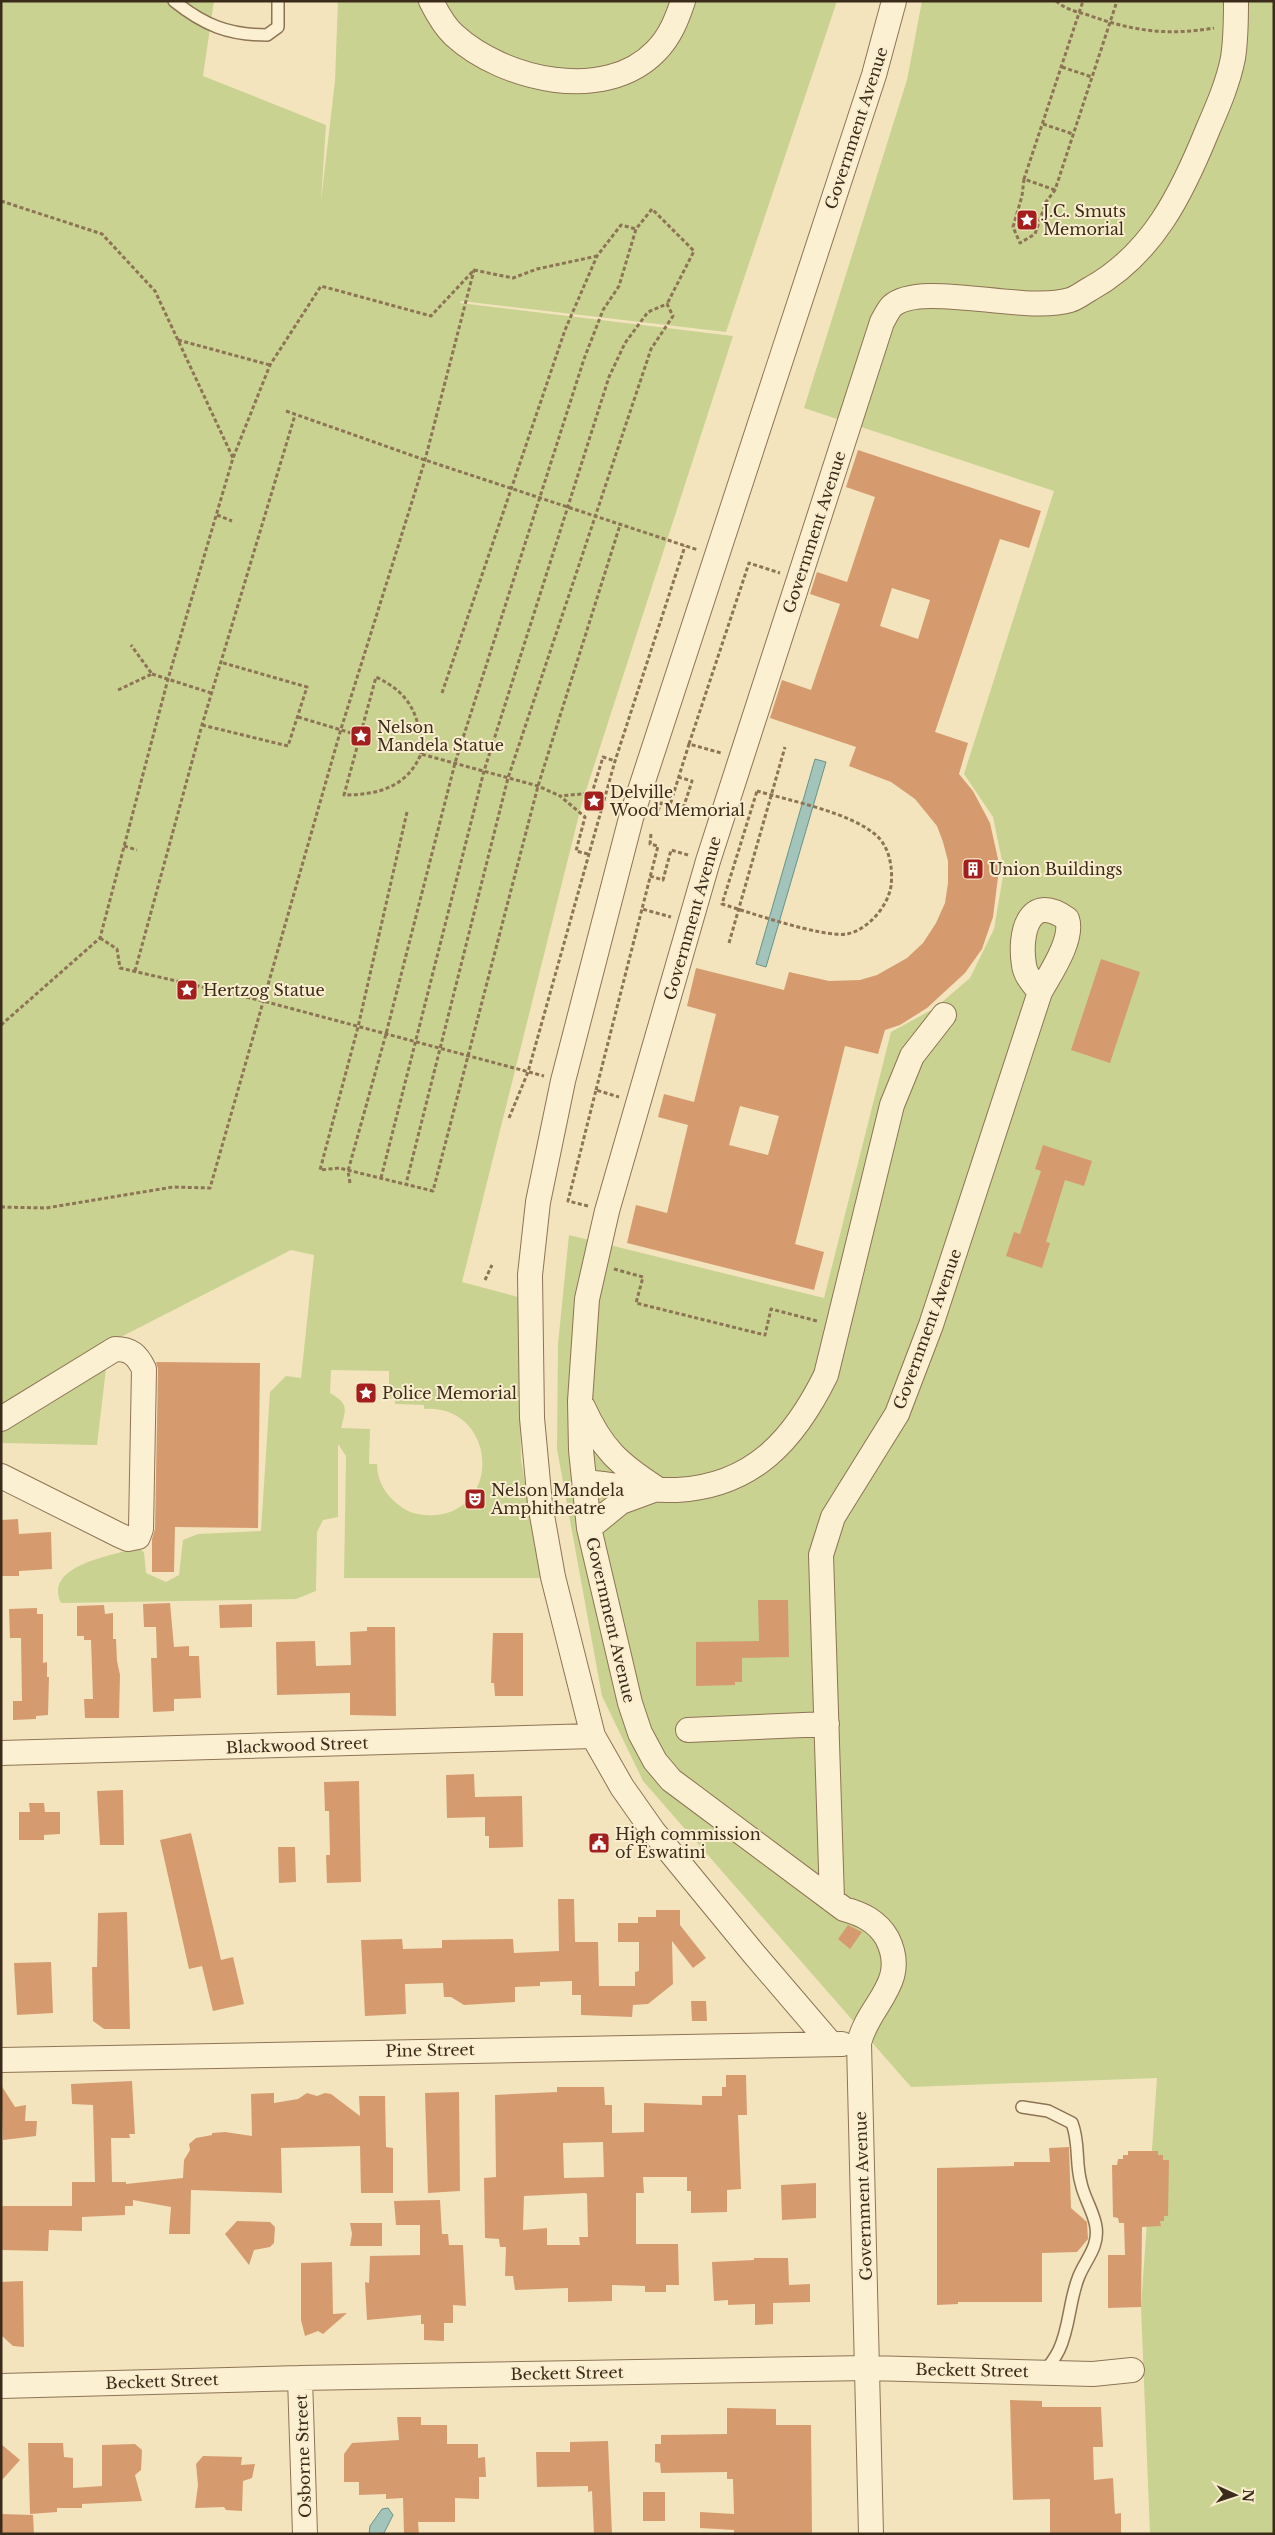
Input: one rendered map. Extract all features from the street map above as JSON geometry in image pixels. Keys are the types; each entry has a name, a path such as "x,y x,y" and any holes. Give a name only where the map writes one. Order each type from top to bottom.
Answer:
{"street":[{"path":"430,1 438,16 454,35 478,52 503,66 532,76 560,81 610,78 643,62 667,38 683,1"},
{"name":"Government Avenue","path":"831,2044 653,1831 622,1787 593,1736 546,1542 535,1461 532,1418 530,1275 533,1239 544,1170 563,1081 631,818 874,75 894,1"},
{"name":"Government Avenue","path":"871,2534 859,2043 865,2026 890,1984 895,1968 892,1949 885,1935 864,1915 844,1909 695,1800 671,1780 655,1761 640,1733 630,1703 589,1528 580,1401 587,1299 607,1211 708,861 882,322 892,306 906,298 930,294 1024,304 1070,300 1110,278 1132,258 1158,229 1186,183 1224,90 1233,58 1236,13"},
{"name":"Government Avenue","path":"832,1900 821,1555 833,1517 897,1414 931,1325 1040,992"},
{"path":"585,1482 676,1490 720,1482 761,1462 786,1439 810,1409 826,1375 892,1105 912,1056 944,1015"},
{"path":"1,1419 114,1349 131,1351 138,1357 144,1369 141,1529 138,1537 128,1539 119,1535 1,1476"},
{"path":"580,1401 605,1448 622,1464 657,1489"},
{"path":"589,1528 620,1502 657,1489"},
{"path":"688,1730 827,1724"},
{"name":"Blackwood Street","path":"1,1753 593,1736"},
{"name":"Pine Street","path":"1,2060 859,2043"},
{"name":"Beckett Street","path":"1,2386 300,2378 868,2368 1093,2374 1132,2370"},
{"name":"Osborne Street","path":"300,2378 305,2534"}],"lane":[{"path":"174,1 207,25 261,36 272,34 278,27 278,1"},
{"path":"1022,2107 1048,2111 1072,2123 1078,2140 1077,2160 1081,2184 1096,2227 1094,2250 1080,2275 1071,2301 1066,2332 1060,2349 1044,2372"}],"path":[{"path":"1056,1 1066,8 1138,31 1203,30 1236,13"},
{"path":"1083,1 1024,179 1022,196 1013,228 1020,242 1035,234 1046,202 1055,190 1117,1"},
{"path":"1061,67 1092,77"},
{"path":"1042,124 1073,134"},
{"path":"1024,179 1055,190"},
{"path":"1,201 102,234 155,292 233,458"},
{"path":"350,1184 348,1171 386,1034 455,763 538,497 584,359 603,310 620,286 636,229 652,209 694,251 667,304 648,312 625,343 610,378 484,771 380,1178"},
{"path":"442,693 510,487 565,330 597,256 621,225 636,229"},
{"path":"474,270 513,278 537,269 597,256"},
{"path":"1,1025 100,938 168,679 233,458 270,365 321,286 431,316 474,270"},
{"path":"1,1207 46,1208 173,1187 210,1188 342,730 425,460 474,270"},
{"path":"406,1184 508,778 650,348 673,316 667,304"},
{"path":"178,340 270,365"},
{"path":"286,411 425,460 716,556"},
{"path":"135,971 202,724 295,415"},
{"path":"217,515 232,521"},
{"path":"407,812 358,1026 320,1170 339,1168 433,1191 470,1056 538,786 620,525"},
{"path":"509,1118 528,1072 615,761 685,546"},
{"path":"655,817 661,803 670,805 748,563 800,579"},
{"path":"131,645 152,674 212,693"},
{"path":"202,724 288,746 307,687 220,662"},
{"path":"118,690 152,674"},
{"path":"376,677 392,684 414,711 421,732 421,754 414,769 388,788 370,795 344,795 361,736 376,677"},
{"path":"298,717 361,736"},
{"path":"689,744 723,754"},
{"path":"729,943 785,747"},
{"path":"421,754 538,786 560,796 585,817 576,851 588,854"},
{"path":"560,796 592,793 602,757 615,761"},
{"path":"678,777 692,781 684,809 703,815"},
{"path":"757,792 854,821 878,837 888,854 892,873 890,894 880,912 865,925 847,934 821,932 738,909 722,904 757,792"},
{"path":"607,1211 568,1201 658,846 650,844 652,824"},
{"path":"124,846 138,850"},
{"path":"650,876 663,880 671,850 708,861"},
{"path":"642,909 674,918"},
{"path":"100,938 117,949 120,968 263,1001 563,1081"},
{"path":"596,1090 639,1102"},
{"path":"594,1264 643,1277 636,1303 765,1335 771,1309 838,1326"},
{"path":"485,1280 492,1265"}],"green space":[{"path":"1,1 214,1 203,76 326,125 321,201 335,81 338,1 837,1 726,332 461,301 460,303 733,336 582,803 462,1282 518,1297 521,1459 541,1578 344,1578 346,1456 338,1444 338,1517 323,1520 317,1532 316,1591 296,1599 61,1603 58,1590 62,1579 71,1571 98,1558 138,1548 144,1552 146,1573 166,1582 179,1575 183,1540 198,1534 261,1531 270,1392 286,1376 301,1378 314,1255 291,1250 109,1343 97,1445 1,1443","holes":["331,1370 389,1371 389,1399 395,1399 395,1404 424,1405 424,1409 448,1412 465,1422 477,1438 482,1458 481,1477 473,1495 458,1508 436,1515 422,1515 404,1509 390,1498 383,1488 377,1464 369,1464 370,1429 341,1428 345,1411 340,1400 330,1393"]},
{"path":"922,1 1274,1 1274,2534 1150,2534 1141,2307 1157,2078 911,2087 643,1781 602,1696 557,1449 558,1344 569,1235 824,1298 891,1032 935,1008 970,978 994,929 1004,870 993,817 964,774 1054,491 804,408 907,80"}],"water":[{"path":"815,759 826,762 766,967 756,964"},
{"path":"388,2508 393,2515 384,2533 369,2534 370,2526 382,2509"}],"building":[{"name":"Union Buildings","path":"858,450 1041,511 1029,548 1000,539 935,732 968,743 959,774 973,791 990,823 998,859 998,877 993,917 982,949 965,973 927,1008 900,1025 885,1030 878,1054 845,1046 795,1244 824,1252 814,1290 627,1243 636,1205 667,1213 688,1125 658,1117 664,1094 694,1102 716,1014 687,1006 696,968 784,990 789,972 829,981 860,980 877,975 907,958 923,943 936,923 945,903 948,883 948,861 943,842 937,826 915,799 891,782 849,766 856,747 770,718 782,680 811,690 840,604 810,594 817,572 847,582 875,497 846,487","holes":["892,588 930,600 918,639 880,626","740,1106 779,1116 768,1155 729,1145"]},
{"path":"1101,959 1140,972 1110,1063 1071,1050"},
{"path":"1043,1145 1092,1161 1084,1186 1065,1180 1046,1242 1050,1243 1042,1268 1006,1256 1014,1232 1020,1234 1041,1171 1035,1169"},
{"path":"156,1362 260,1363 258,1528 175,1527 174,1572 152,1572 152,1539 155,1529 158,1369"},
{"path":"18,1519 19,1534 51,1532 52,1569 19,1571 19,1576 2,1576 2,1520"},
{"path":"758,1600 788,1600 789,1657 742,1658 742,1682 735,1682 735,1685 696,1686 696,1642 759,1641"},
{"path":"170,1603 174,1647 189,1646 189,1656 199,1656 201,1698 174,1699 174,1711 153,1712 151,1658 157,1658 156,1627 144,1627 143,1604"},
{"path":"252,1604 252,1627 220,1628 219,1605"},
{"path":"104,1605 105,1614 113,1613 113,1639 116,1639 120,1675 119,1718 85,1718 84,1699 93,1699 91,1640 84,1640 84,1636 77,1636 77,1606"},
{"path":"37,1608 37,1614 43,1614 43,1663 47,1662 47,1677 49,1677 48,1715 36,1716 36,1719 13,1720 13,1701 22,1701 21,1638 10,1638 9,1609"},
{"path":"367,1627 395,1627 396,1716 350,1715 350,1693 277,1695 276,1642 315,1641 316,1666 351,1665 350,1632 367,1631"},
{"path":"493,1633 523,1633 523,1696 495,1696 494,1683 491,1683"},
{"path":"474,1774 475,1797 522,1796 523,1847 489,1848 489,1836 485,1836 485,1817 447,1818 446,1775"},
{"path":"359,1781 361,1882 327,1883 326,1855 330,1855 329,1811 325,1811 324,1782"},
{"path":"123,1790 124,1845 100,1845 97,1791"},
{"path":"29,1803 44,1803 45,1812 60,1812 60,1834 44,1835 44,1840 19,1840 19,1812 30,1812"},
{"path":"191,1833 221,1960 233,1957 244,2004 213,2011 202,1966 189,1969 160,1840"},
{"path":"278,1847 295,1847 296,1882 279,1883"},
{"path":"558,1899 574,1899 575,1942 598,1942 599,1986 635,1986 635,1972 639,1971 639,1942 618,1942 618,1923 638,1923 638,1917 656,1917 656,1910 680,1910 680,1925 706,1958 693,1968 672,1941 673,1984 648,2004 633,2005 632,2017 581,2015 581,1995 572,1995 572,1981 540,1982 540,1986 515,1987 515,2002 464,2005 451,1997 444,1997 443,1983 405,1984 406,2014 365,2016 361,1940 402,1939 403,1949 442,1948 442,1940 513,1939 514,1953 559,1951"},
{"path":"127,1912 130,2029 104,2029 93,2021 92,1967 97,1967 98,1913"},
{"path":"848,1925 862,1932 850,1949 838,1939"},
{"path":"51,1962 53,2013 17,2015 14,1963"},
{"path":"691,2001 706,2001 707,2021 692,2021"},
{"path":"726,2075 746,2075 747,2115 738,2115 741,2189 727,2190 727,2212 691,2213 691,2191 687,2191 687,2177 643,2177 644,2193 636,2193 636,2244 678,2244 679,2285 666,2285 666,2292 645,2292 645,2286 612,2285 612,2301 568,2302 568,2288 515,2290 513,2276 505,2276 506,2247 500,2247 499,2239 485,2238 484,2178 496,2177 495,2095 557,2092 557,2087 604,2087 605,2105 612,2105 612,2133 644,2132 644,2103 702,2105 702,2096 722,2096 722,2087 726,2087","holes":["603,2142 604,2177 564,2178 563,2143","587,2194 588,2237 579,2237 580,2245 547,2245 547,2228 523,2230 524,2196"]},
{"path":"132,2081 135,2134 129,2134 130,2138 111,2138 112,2182 126,2182 126,2184 183,2178 184,2160 190,2150 189,2144 196,2138 212,2135 212,2133 225,2132 252,2136 251,2094 274,2093 274,2103 298,2099 307,2093 317,2096 325,2093 331,2094 360,2116 359,2096 385,2096 386,2147 393,2148 393,2193 361,2193 360,2146 281,2148 282,2193 191,2190 190,2234 169,2234 171,2207 133,2200 133,2206 125,2206 125,2215 82,2217 82,2231 49,2230 48,2251 1,2250 1,2206 72,2206 72,2182 95,2182 93,2105 72,2104 71,2084"},
{"path":"1,2085 15,2107 26,2105 25,2121 37,2121 36,2136 3,2140"},
{"path":"459,2092 460,2191 428,2193 425,2093"},
{"path":"1069,2147 1071,2208 1087,2222 1088,2239 1077,2252 1042,2253 1042,2302 958,2302 958,2304 937,2305 937,2168 1014,2166 1014,2162 1050,2162 1049,2148"},
{"path":"1128,2151 1158,2151 1158,2155 1163,2155 1163,2160 1169,2160 1168,2216 1164,2216 1164,2221 1160,2221 1161,2226 1142,2227 1141,2307 1108,2308 1108,2255 1125,2255 1124,2223 1119,2223 1118,2218 1113,2217 1112,2165 1117,2165 1118,2159 1123,2159 1123,2155 1128,2155"},
{"path":"816,2183 816,2218 782,2220 781,2185"},
{"path":"440,2200 442,2234 448,2234 449,2245 463,2245 466,2306 453,2305 453,2323 444,2323 444,2341 424,2340 424,2324 421,2324 421,2315 367,2320 365,2282 369,2283 370,2256 420,2255 420,2225 396,2225 394,2201"},
{"path":"237,2221 270,2222 275,2227 274,2243 270,2247 254,2250 249,2265 225,2234"},
{"path":"350,2223 382,2223 382,2246 350,2246 352,2234"},
{"path":"754,2258 788,2258 789,2285 810,2284 810,2302 773,2303 773,2324 755,2325 755,2304 728,2305 728,2300 714,2301 712,2262 754,2260"},
{"path":"332,2262 333,2314 347,2313 323,2334 318,2331 305,2336 301,2320 301,2263"},
{"path":"23,2281 24,2347 13,2346 2,2336 1,2282"},
{"path":"1010,2400 1042,2401 1042,2407 1101,2407 1103,2447 1093,2447 1094,2480 1113,2478 1115,2514 1121,2513 1121,2534 1050,2534 1050,2499 1013,2500"},
{"path":"727,2408 776,2409 776,2425 811,2425 812,2534 734,2534 734,2530 700,2528 700,2512 734,2514 733,2479 727,2479 727,2472 661,2473 660,2463 655,2462 655,2444 661,2444 661,2435 727,2434"},
{"path":"397,2417 421,2417 421,2425 447,2425 447,2444 478,2444 478,2458 485,2457 486,2477 479,2477 479,2499 455,2498 455,2522 418,2522 419,2534 404,2534 403,2498 386,2499 386,2494 359,2495 359,2482 344,2482 344,2454 352,2443 399,2440"},
{"path":"608,2441 612,2534 594,2534 592,2491 588,2492 588,2486 537,2487 536,2452 570,2452 570,2442"},
{"path":"28,2443 63,2443 64,2457 73,2458 73,2488 102,2486 102,2445 135,2444 142,2450 141,2470 135,2475 142,2501 82,2504 82,2508 57,2508 57,2512 30,2514"},
{"path":"1,2444 20,2460 1,2481"},
{"path":"203,2456 242,2457 241,2465 255,2464 252,2478 243,2481 242,2511 226,2510 224,2507 195,2508 198,2485 196,2464"},
{"path":"643,2492 665,2492 665,2521 643,2521"},
{"path":"1,2514 33,2515 34,2534 1,2534"}],"place":[{"name":"J.C. Smuts Memorial","path":"1027,220"},
{"name":"Nelson Mandela Statue","path":"361,736"},
{"name":"Delville Wood Memorial","path":"594,801"},
{"name":"Union Buildings","path":"973,869"},
{"name":"Hertzog Statue","path":"187,990"},
{"name":"Police Memorial","path":"366,1393"},
{"name":"Nelson Mandela Amphitheatre","path":"475,1499"},
{"name":"High commission of Eswatini","path":"599,1843"}]}
